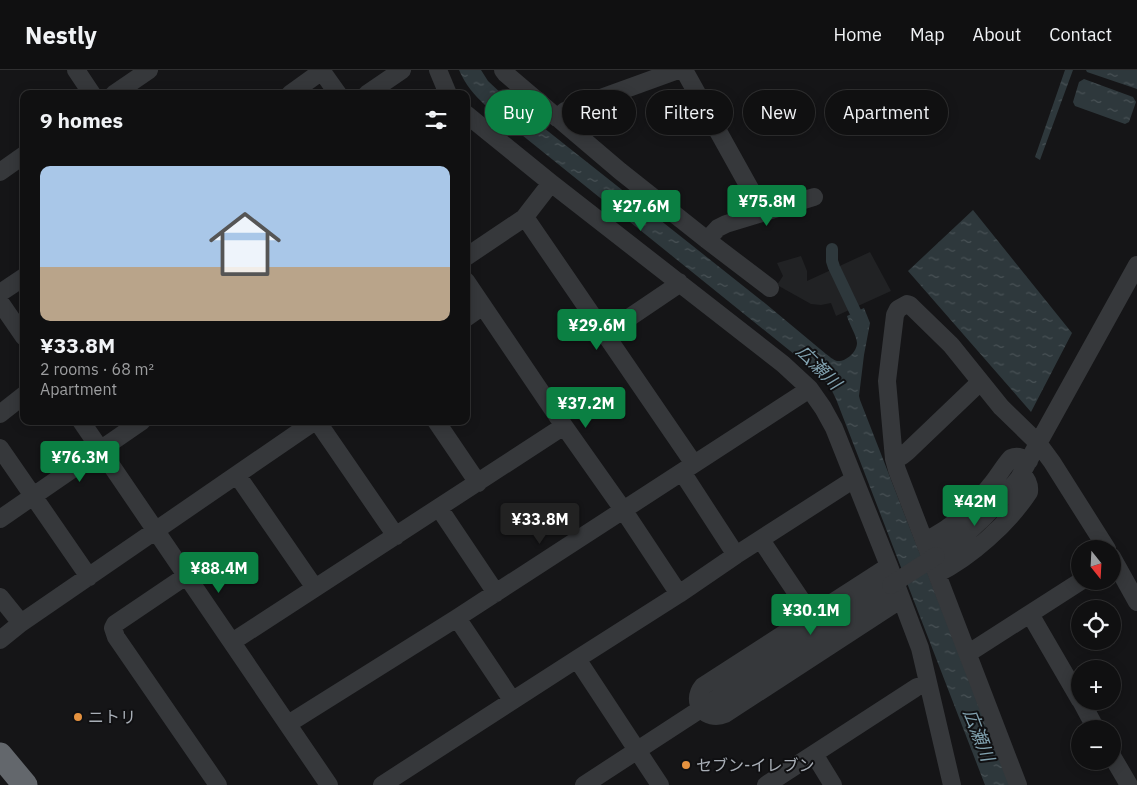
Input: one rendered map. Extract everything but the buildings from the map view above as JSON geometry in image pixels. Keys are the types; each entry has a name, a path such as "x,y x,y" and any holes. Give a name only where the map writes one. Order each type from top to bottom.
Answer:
{"highway":[{"path":"0,755 24,785"},
{"path":"0,778 6,785"}],"street":[{"path":"76,70 89,90"},
{"path":"120,90 149,70"},
{"path":"373,90 402,70"},
{"path":"438,70 446,90"},
{"path":"503,70 620,171 770,288"},
{"path":"557,118 565,110 678,70"},
{"path":"684,70 764,212"},
{"path":"296,90 322,71 335,90"},
{"path":"470,117 796,374 809,388 834,428 920,648 952,785"},
{"path":"0,172 20,159"},
{"path":"470,254 524,218 551,182"},
{"path":"707,240 718,228 726,224 814,197"},
{"path":"524,218 535,231 605,334 688,468 736,555"},
{"path":"584,785 953,545 975,527 999,502 1025,467 1133,283 1137,265"},
{"path":"0,293 20,280"},
{"path":"605,334 676,286 679,282"},
{"path":"470,287 624,511 678,594"},
{"path":"0,302 20,331"},
{"path":"1018,785 894,459 887,381 895,315 898,309 907,304 910,305 951,345 1001,407 1038,444 1052,462 1102,540"},
{"path":"470,315 483,306"},
{"path":"894,459 907,452 981,383"},
{"path":"288,724 624,511 809,388"},
{"path":"0,414 20,398"},
{"path":"84,425 329,785"},
{"path":"0,518 136,425"},
{"path":"0,640 21,623 310,425"},
{"path":"319,425 396,536"},
{"path":"439,425 478,483"},
{"path":"232,642 564,426"},
{"path":"0,448 89,577"},
{"path":"924,540 934,536 952,523 980,498 1008,462 1015,456 1020,456 1030,488 1027,495 982,543 937,574"},
{"path":"237,475 315,588"},
{"path":"382,785 854,480"},
{"path":"439,508 496,592"},
{"path":"761,540 812,616"},
{"path":"889,566 703,686 700,689 697,701 701,708 711,716 718,717 725,714 902,600"},
{"path":"1121,573 1137,602"},
{"path":"186,576 115,624 113,628 116,636 218,785"},
{"path":"967,652 975,649 1071,587"},
{"path":"0,597 21,623"},
{"path":"1030,614 1071,685"},
{"path":"457,618 512,700"},
{"path":"577,658 660,785"},
{"path":"766,785 917,687 927,684"},
{"path":"814,754 832,784"},
{"path":"1120,770 1129,785"}],"shaded area":[{"path":"870,252 891,291 836,316 831,303 811,304 777,285 783,276 777,263 801,256 807,271 807,281"}],"water":[{"path":"459,70 481,70 488,81 498,90 485,90 485,105 464,80"},
{"path":"1065,70 1073,70 1040,160 1035,157"},
{"path":"1086,70 1137,70 1137,89 1087,72"},
{"path":"1084,79 1133,97 1136,102 1129,122 1125,124 1075,106 1073,102 1079,82"},
{"name":"広瀬川","path":"552,134 834,360 844,360 855,350 857,340 847,316 864,308 870,323 864,355 860,400 1010,785 985,785 836,399 820,375 522,135"},
{"path":"973,210 1072,333 1031,412 908,271"}],"waterway":[{"path":"832,249 834,267 862,326"}],"place":[{"name":"ニトリ","path":"78,717"},
{"name":"セブン-イレブン","path":"686,765"}]}
